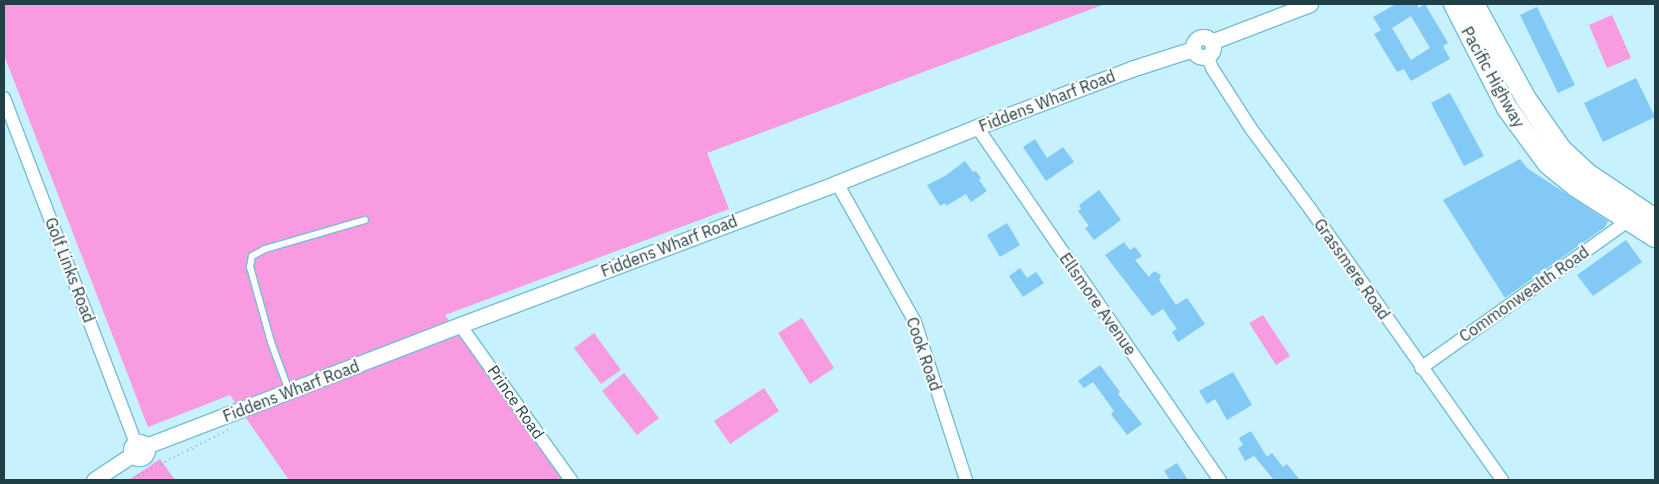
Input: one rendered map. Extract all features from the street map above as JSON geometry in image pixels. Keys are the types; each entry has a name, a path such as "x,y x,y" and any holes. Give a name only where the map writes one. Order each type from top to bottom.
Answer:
{"highway":[{"name":"Pacific Highway","path":"1454,4 1507,108 1548,164 1575,186 1655,237"},
{"name":"Pacific Highway","path":"1474,4 1526,99 1561,149 1588,174 1655,219"}],"street":[{"path":"1209,49 1310,4"},
{"name":"Fiddens Wharf Road","path":"94,480 138,448 290,392 460,325 837,183 976,127 1131,69 1193,49 1198,56 1209,49"},
{"name":"Grassmere Road","path":"1209,49 1216,75 1252,130 1311,210 1502,480"},
{"name":"Golf Links Road","path":"4,98 138,448"},
{"name":"Ellsmore Avenue","path":"976,127 1220,480"},
{"name":"Cook Road","path":"837,183 915,322 966,480"},
{"name":"Commonwealth Road","path":"1421,368 1628,220"},
{"name":"Prince Road","path":"460,325 571,480"}],"lane":[{"path":"290,392 271,342 250,266 252,256 264,249 365,220"}],"path":[{"path":"129,480 149,470"}],"shaded area":[{"path":"4,4 1105,4 707,153 729,209 445,315 486,372 490,372 568,480 289,480 230,395 148,427 4,55"},
{"path":"1612,15 1631,58 1607,68 1589,25"},
{"path":"1263,315 1290,356 1276,365 1249,323"},
{"path":"802,318 834,368 810,384 778,333"},
{"path":"594,333 621,370 601,384 574,348"},
{"path":"624,373 659,418 637,435 602,391"},
{"path":"764,388 779,411 730,444 714,421"},
{"path":"160,459 175,480 129,480"}],"building":[{"path":"1396,4 1416,4 1419,8 1425,4 1448,43 1443,46 1450,59 1411,81 1404,69 1397,72 1374,34 1381,30 1373,17","holes":["1411,16 1430,48 1411,60 1392,28"]},
{"path":"1537,7 1575,85 1558,93 1520,15"},
{"path":"1636,78 1655,117 1603,142 1584,103"},
{"path":"1450,93 1484,156 1464,166 1431,103"},
{"path":"1035,139 1047,158 1063,147 1074,162 1046,181 1023,147"},
{"path":"1520,159 1527,168 1608,221 1605,227 1505,298 1443,200"},
{"path":"965,161 973,172 976,171 981,178 979,180 987,191 971,202 966,194 946,206 945,203 940,206 927,185 945,176"},
{"path":"1099,190 1121,220 1094,240 1085,228 1089,226 1078,211 1081,209 1079,205"},
{"path":"1007,223 1020,245 1000,257 987,235"},
{"path":"1626,240 1642,262 1593,296 1577,275"},
{"path":"1124,242 1130,250 1135,247 1142,256 1135,260 1149,277 1154,271 1161,275 1159,280 1176,305 1187,298 1205,324 1178,342 1172,332 1177,329 1163,309 1152,316 1105,255"},
{"path":"1020,268 1027,278 1036,272 1044,283 1023,297 1009,276"},
{"path":"1100,365 1120,392 1118,394 1142,424 1127,435 1111,414 1114,411 1093,382 1084,388 1078,381"},
{"path":"1233,372 1252,405 1227,420 1215,399 1207,404 1199,391"},
{"path":"1251,431 1267,457 1272,453 1283,467 1287,464 1300,480 1274,480 1254,456 1245,461 1238,448 1243,445 1239,438"},
{"path":"1177,463 1188,480 1170,480 1164,471"}]}
